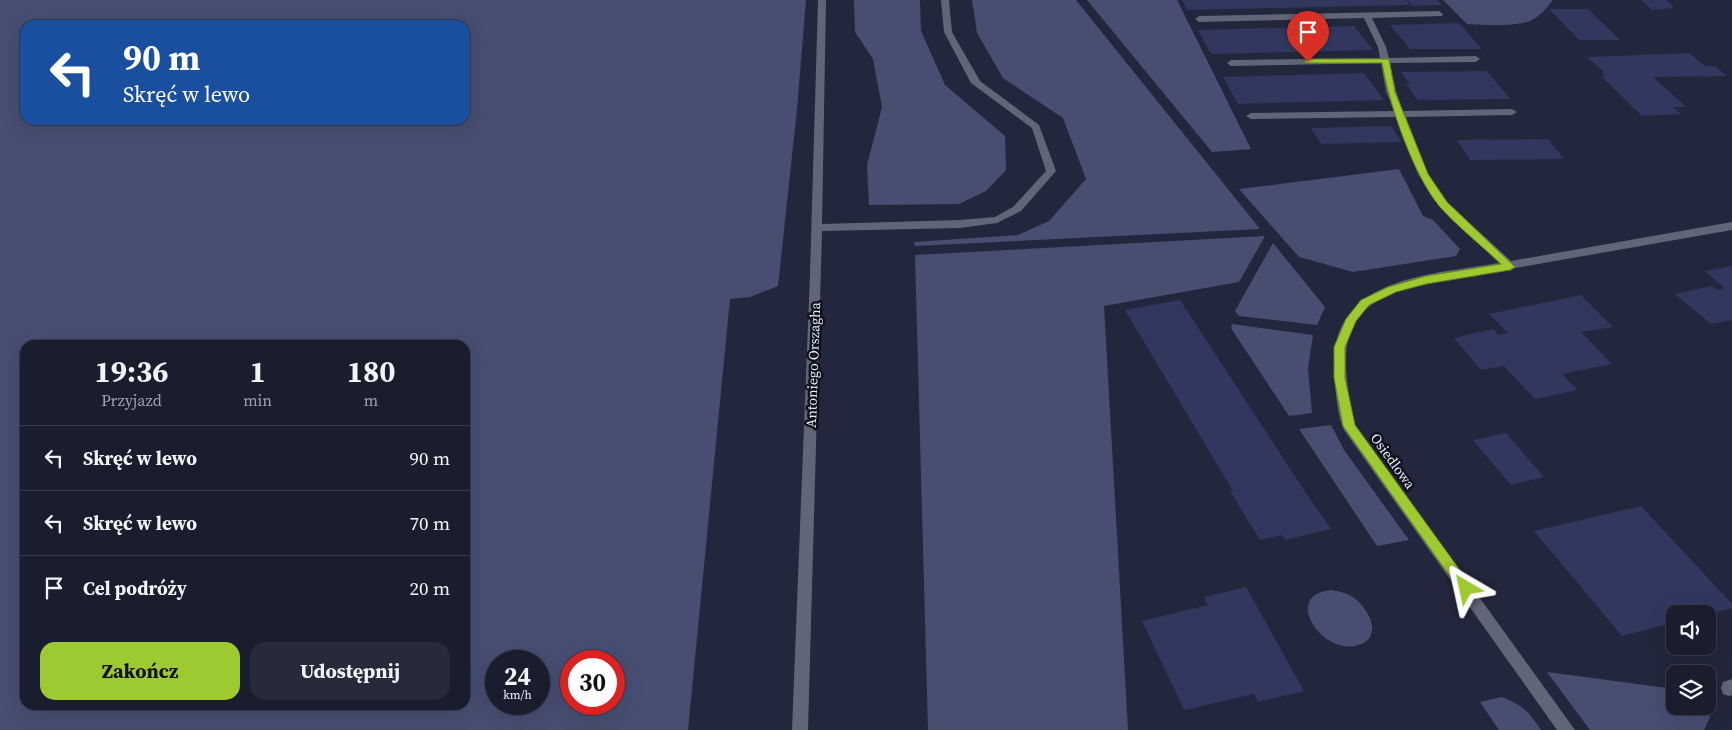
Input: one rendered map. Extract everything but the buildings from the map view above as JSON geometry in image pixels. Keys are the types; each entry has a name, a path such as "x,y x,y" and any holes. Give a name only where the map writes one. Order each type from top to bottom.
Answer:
{"street":[{"name":"Antoniego Orszagha","path":"800,730 818,228 822,0"},
{"path":"818,228 960,224 997,220 1018,209 1051,171 1036,127 976,83 948,32 945,0"},
{"path":"1200,19 1439,14"},
{"path":"1367,16 1382,47 1391,92 1423,174 1443,204 1510,267"},
{"path":"1231,63 1476,59"},
{"path":"1251,116 1512,112"},
{"name":"Osiedlowa","path":"1567,730 1349,426 1340,378 1340,347 1351,319 1365,303 1392,290 1426,280 1510,267 1732,226"}],"shaded area":[{"path":"0,0 806,0 797,109 778,286 750,297 730,299 688,730 0,730"},
{"path":"854,0 920,0 921,31 945,85 1005,136 1006,170 986,191 959,204 869,205 867,165 882,107 873,59 855,32"},
{"path":"972,0 1076,0 1260,229 915,246 914,242 1018,235 1049,221 1086,179 1063,118 1003,78 977,33"},
{"path":"1087,0 1177,0 1251,149 1212,152"},
{"path":"1443,0 1552,1 1543,12 1532,20 1510,25 1491,25 1467,24"},
{"path":"1399,169 1423,216 1433,220 1460,249 1456,256 1353,272 1299,257 1239,189"},
{"path":"1265,236 1239,282 1104,306 1128,730 928,730 915,255"},
{"path":"1273,243 1325,307 1317,325 1239,316 1235,311"},
{"path":"1232,324 1313,335 1308,368 1312,413 1289,416 1231,328"},
{"path":"1331,425 1344,450 1409,540 1377,546 1299,429"},
{"path":"1331,590 1353,597 1365,609 1372,624 1372,631 1370,638 1364,643 1355,646 1342,646 1330,641 1320,633 1312,622 1308,612 1309,602 1317,594"},
{"path":"1547,672 1666,688 1666,715 1709,715 1710,717 1704,730 1590,730"},
{"path":"1502,697 1525,710 1541,730 1499,730 1480,702"}],"route":[{"path":"1308,62 1386,60 1391,92 1423,174 1443,204 1510,267 1426,280 1392,290 1365,303 1351,319 1340,347 1340,378 1349,426 1466,588"}]}
